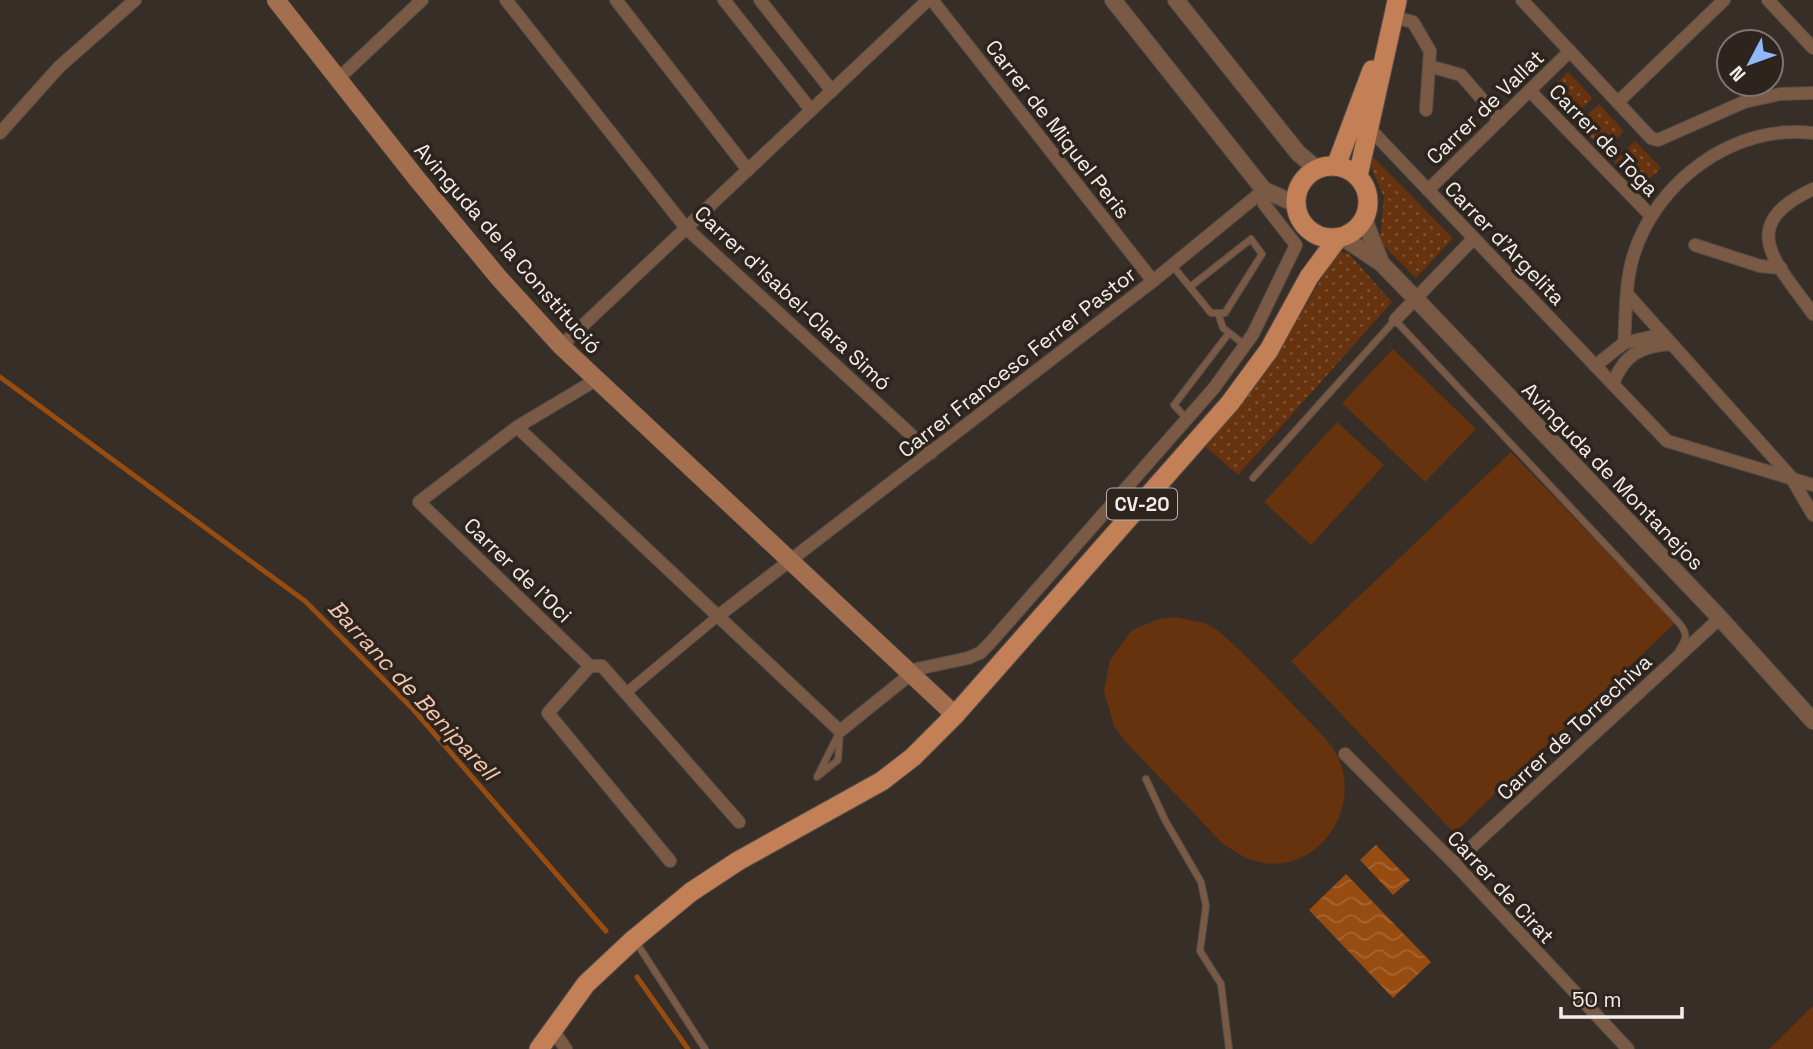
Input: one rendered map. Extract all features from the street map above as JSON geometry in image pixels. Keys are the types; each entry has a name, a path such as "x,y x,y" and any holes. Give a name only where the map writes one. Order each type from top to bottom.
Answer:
{"main road":[{"name":"Avinguda de la Constitució","path":"275,0 491,268 594,381 955,715"},
{"path":"1340,237 1315,234 1306,226 1296,204 1301,183 1326,167 1396,6"},
{"path":"1364,219 1368,197 1357,176 1396,6"},
{"path":"1326,167 1357,176"},
{"name":"CV-20","path":"539,1049 586,984 634,939 712,877 882,781 913,757 955,715 1230,403 1269,350 1309,277 1340,237 1350,233 1364,219"},
{"name":"CV-20","path":"1309,277 1315,234"}],"street":[{"path":"0,133 59,67 135,0"},
{"path":"338,79 422,0"},
{"name":"Carrer d'Isabel-Clara Simó","path":"506,0 686,228 931,453"},
{"path":"616,0 748,170"},
{"path":"724,0 811,110"},
{"path":"760,0 832,91"},
{"path":"561,346 930,0"},
{"name":"Carrer de Miquel Peris","path":"930,0 1153,281"},
{"path":"1113,0 1264,190 1296,204"},
{"path":"1177,0 1298,153 1326,167"},
{"path":"1522,0 1618,102 1658,140 1744,102 1780,94 1813,93"},
{"path":"1618,102 1724,0"},
{"path":"1768,0 1813,48"},
{"path":"1396,6 1413,22 1430,51 1426,110"},
{"name":"Carrer de Vallat","path":"1428,190 1570,51"},
{"path":"1429,66 1461,75 1500,120"},
{"name":"Carrer de Toga","path":"1530,90 1651,216"},
{"name":"Carrer d'Argelita","path":"1369,128 1667,441 1813,485"},
{"path":"1595,366 1613,355 1624,343 1633,256 1651,216 1678,184 1723,150 1769,134 1813,133"},
{"path":"594,381 517,427 839,731 909,674 928,665 980,653 1187,419 1245,345 1296,245 1264,204 1264,190"},
{"name":"Carrer Francesc Ferrer Pastor","path":"790,562 1153,281 1264,190"},
{"path":"1813,190 1781,207 1768,229 1771,250 1813,314"},
{"name":"Avinguda de Montanejos","path":"1364,219 1381,262"},
{"name":"Avinguda de Montanejos","path":"1340,237 1381,262 1720,618 1813,721"},
{"path":"1395,320 1474,238"},
{"path":"1695,245 1760,266 1781,268"},
{"name":"Carrer d'Argelita","path":"1627,295 1791,477"},
{"path":"1624,343 1667,339"},
{"path":"1614,384 1619,369 1646,346 1667,339"},
{"name":"Carrer de l'Oci","path":"517,427 419,502 590,666 603,666 739,822"},
{"path":"1791,477 1813,515"},
{"path":"627,692 718,616 790,562"},
{"name":"Carrer de Torrechiva","path":"1454,863 1720,618"},
{"path":"590,666 548,713 670,861"},
{"name":"Carrer de Cirat","path":"1345,754 1454,863 1628,1049"},
{"path":"552,1029 566,1049"}],"lane":[{"path":"1172,265 1211,313 1225,313 1262,254 1251,239 1190,287"},
{"path":"1218,313 1223,328 1245,345"},
{"path":"1253,478 1395,320 1686,631 1686,639 1670,666"},
{"path":"1187,419 1174,405 1229,333"},
{"path":"839,731 838,760 817,777 834,742 839,731"},
{"path":"1146,779 1164,820 1201,882 1206,906 1200,951 1221,984 1229,1049"},
{"path":"634,939 705,1049"}],"shaded area":[{"path":"1568,72 1593,98 1572,118 1547,92"},
{"path":"1599,104 1624,131 1604,151 1578,124"},
{"path":"1635,141 1661,168 1640,188 1614,162"},
{"path":"1372,156 1453,238 1416,278 1380,242 1384,197 1370,165"},
{"path":"1337,251 1349,254 1392,302 1238,475 1206,447 1276,357"},
{"path":"1393,349 1476,429 1425,482 1342,403"},
{"path":"1337,422 1384,465 1311,545 1264,502"},
{"path":"1511,452 1675,623 1454,833 1291,661"},
{"path":"1175,617 1205,623 1220,632 1331,745 1344,777 1344,798 1339,818 1329,835 1315,850 1297,859 1277,864 1242,856 1222,843 1114,726 1104,691 1110,660 1132,630 1159,619"},
{"path":"1813,1006 1813,1049 1769,1049"}],"water":[{"path":"1376,845 1410,880 1393,895 1360,860"},
{"path":"1346,874 1431,962 1393,998 1309,910"}],"waterway":[{"name":"Barranc de Beniparell","path":"0,377 305,601 412,708 606,931"},
{"name":"Barranc de Beniparell","path":"637,977 688,1049"}]}
